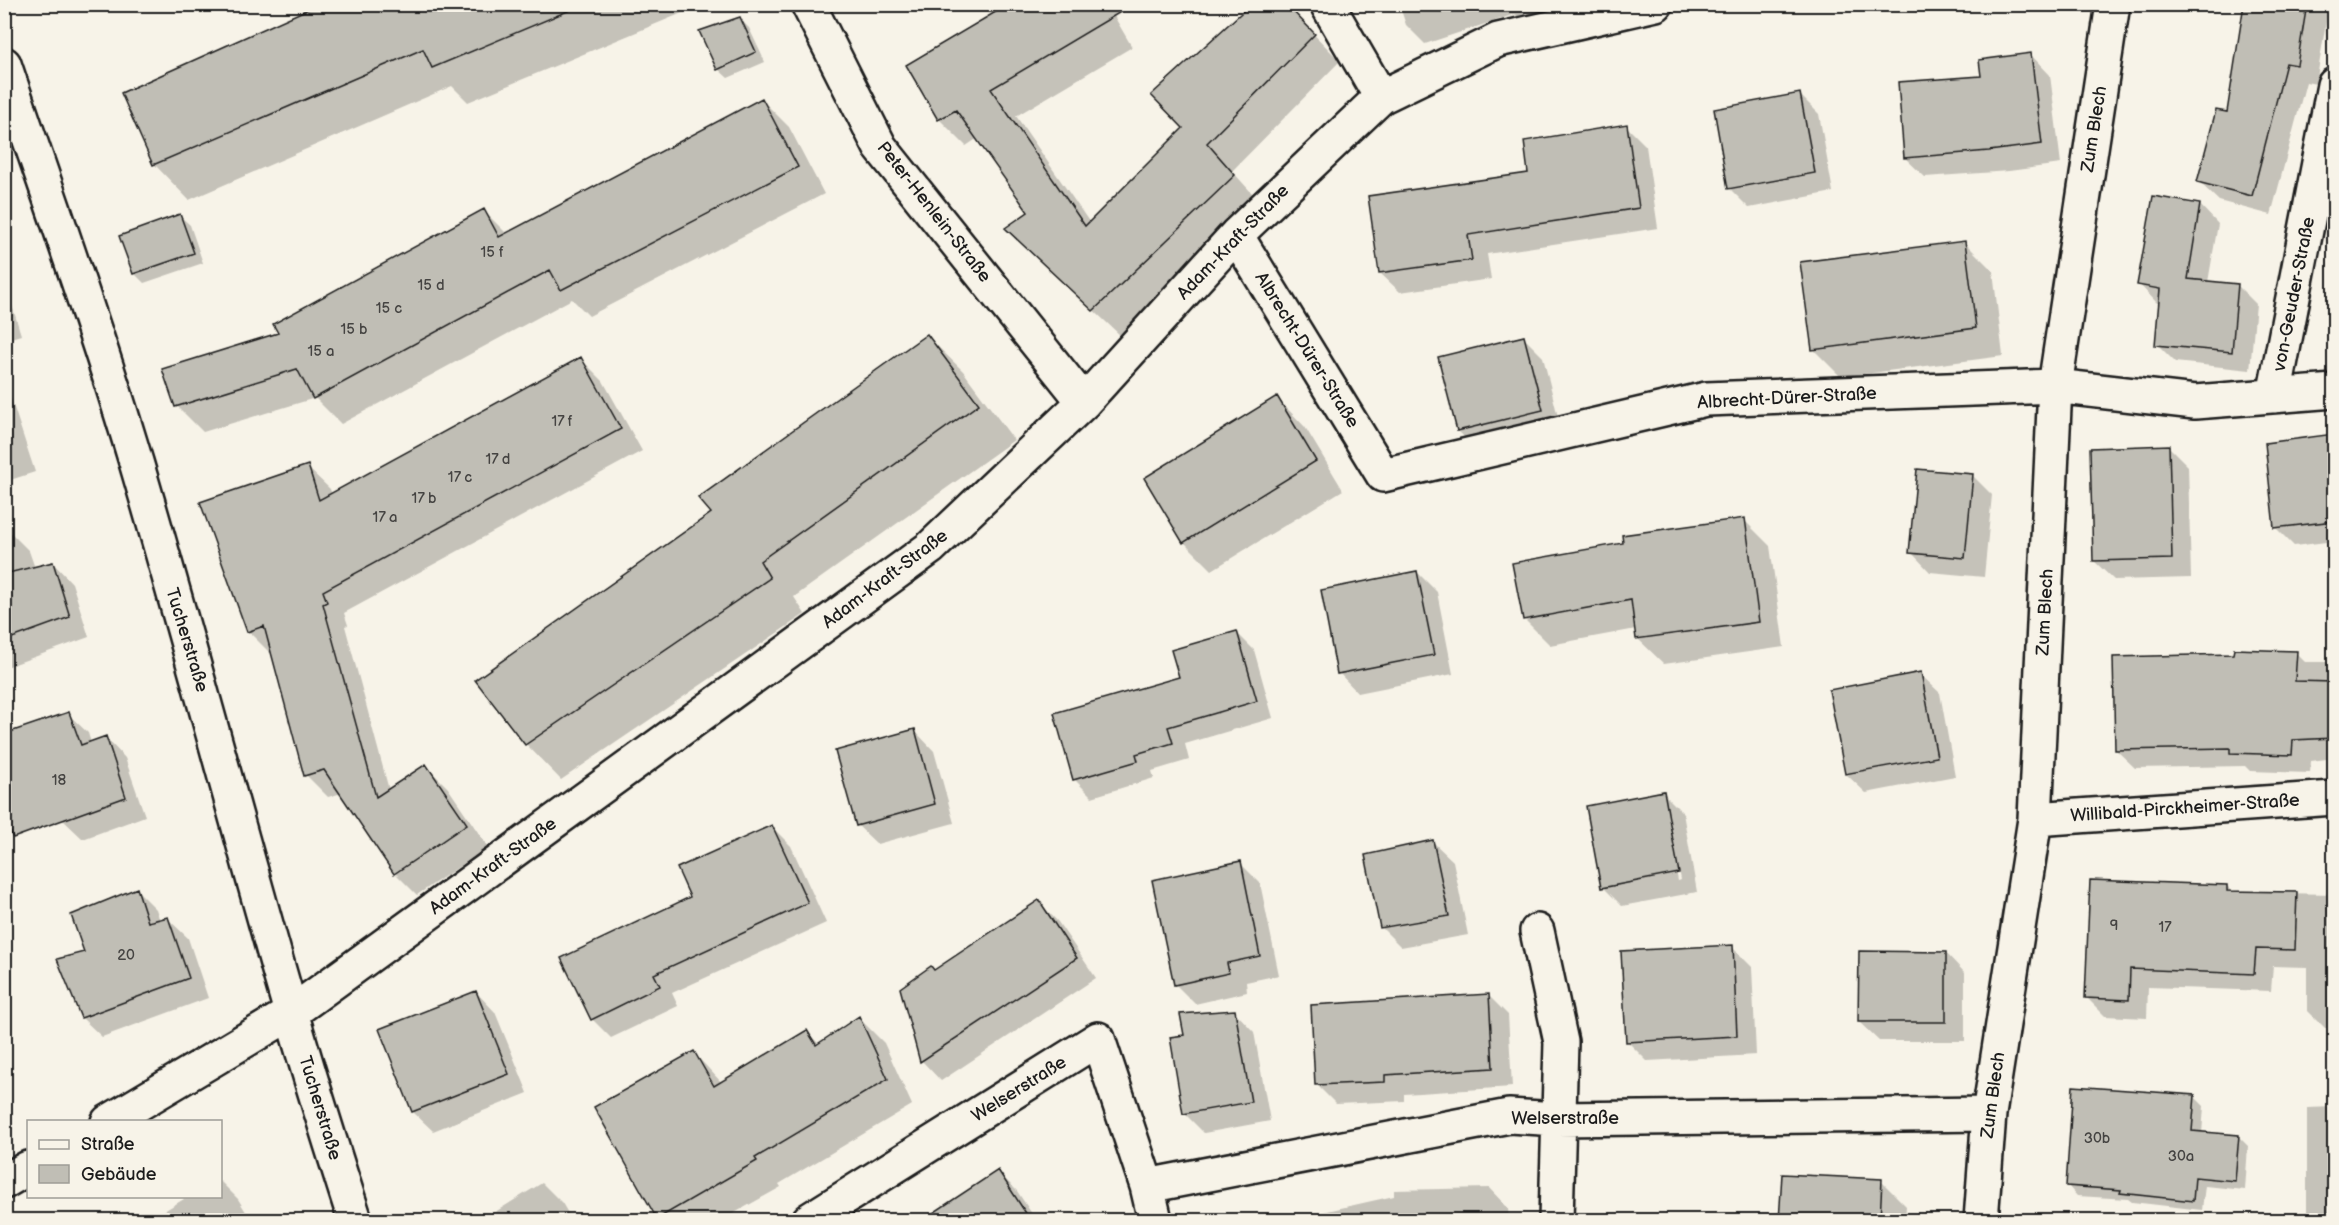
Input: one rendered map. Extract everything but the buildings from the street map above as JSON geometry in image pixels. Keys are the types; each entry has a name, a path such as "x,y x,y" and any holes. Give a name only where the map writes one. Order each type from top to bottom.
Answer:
{"street":[{"name":"Peter-Henlein-Straße","path":"808,4 880,147 1084,402"},
{"path":"1327,4 1382,97"},
{"name":"Adam-Kraft-Straße","path":"111,1120 291,1013 930,548 1084,402 1236,235 1382,97 1498,40 1656,4"},
{"name":"Zum Blech","path":"1981,1221 1989,1114 2036,819 2055,386 2113,4"},
{"name":"Tucherstraße","path":"4,64 93,325 136,462 199,678 291,1013 355,1221"},
{"name":"von-Geuder-Straße","path":"2274,396 2334,85"},
{"name":"Albrecht-Dürer-Straße","path":"1236,235 1383,475 1706,399 2055,386 2194,402 2334,391"},
{"name":"Willibald-Pirckheimer-Straße","path":"2036,819 2334,798"},
{"path":"1537,931 1561,1042 1556,1221"},
{"name":"Welserstraße","path":"809,1221 1098,1040 1147,1186 1155,1221"},
{"name":"Welserstraße","path":"1147,1186 1509,1116 1558,1119 1989,1114"},
{"path":"4,1182 27,1169"}]}
